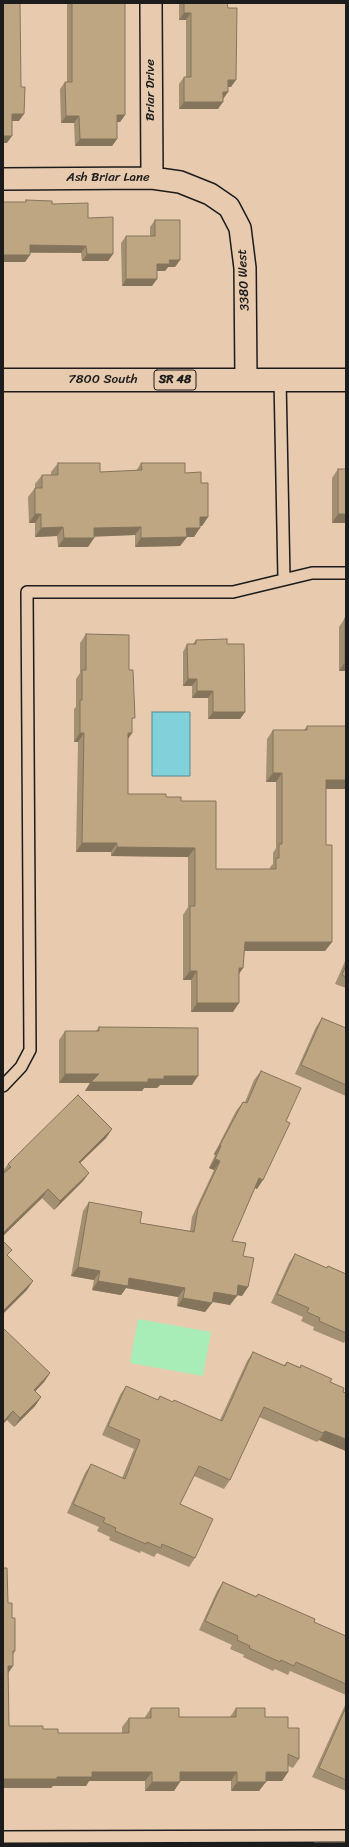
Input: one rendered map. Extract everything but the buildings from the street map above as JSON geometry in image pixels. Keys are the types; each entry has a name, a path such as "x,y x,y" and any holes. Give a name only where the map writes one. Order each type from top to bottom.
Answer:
{"main road":[{"name":"7800 South","path":"3,380 346,380"}],"street":[{"name":"Briar Drive","path":"151,3 152,178"},
{"name":"Ash Briar Lane","path":"3,179 152,178 180,182 210,194"},
{"name":"3380 West","path":"210,194 229,208 240,228 245,268 246,379"}],"lane":[{"path":"280,379 284,579"},
{"path":"3,1086 21,1067 30,1050 27,592 234,592 312,573 346,573"},
{"path":"3,1837 346,1836"}],"green space":[{"path":"138,1319 211,1332 203,1376 130,1363"}],"water":[{"path":"152,712 190,712 190,776 152,776"}]}
